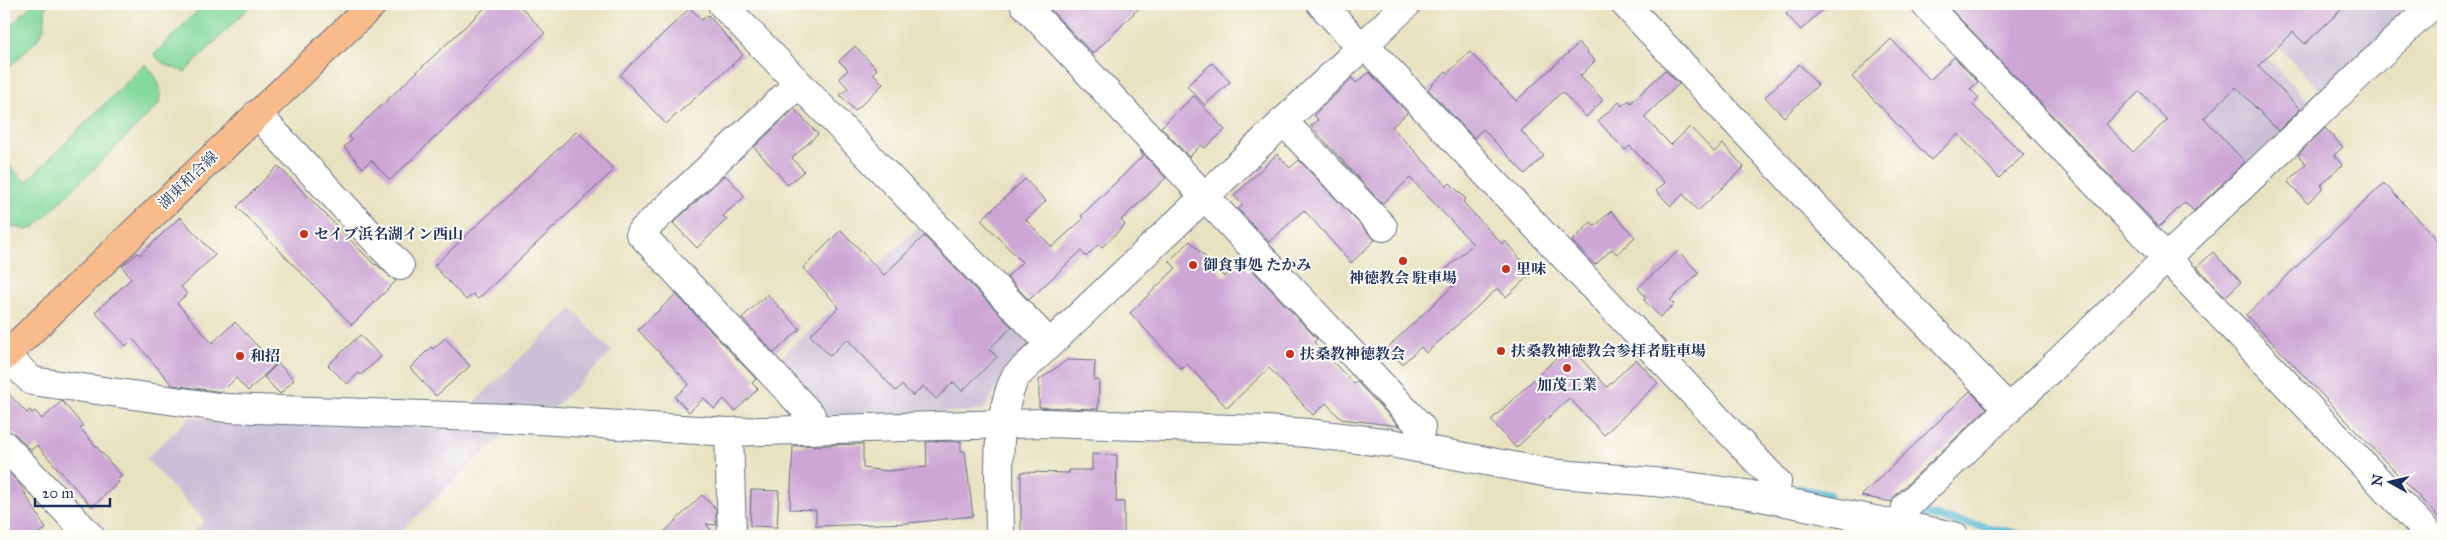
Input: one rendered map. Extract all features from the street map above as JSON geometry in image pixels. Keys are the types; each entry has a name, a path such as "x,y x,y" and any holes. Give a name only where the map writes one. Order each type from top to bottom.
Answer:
{"main road":[{"name":"湖東和合線","path":"5,356 374,4"}],"street":[{"path":"722,4 1049,343"},
{"path":"1024,4 1421,427 1417,448"},
{"path":"1321,4 1363,45 1777,482 1774,499"},
{"path":"1000,536 1001,424 1015,377 1407,4"},
{"path":"1625,4 2009,409"},
{"path":"1925,4 2431,536"},
{"path":"1902,525 1906,507 2433,4"},
{"path":"798,84 640,233 811,415 812,430"},
{"path":"257,114 400,266"},
{"path":"1283,121 1383,226"},
{"path":"5,356 32,382 202,406 508,418 729,432 1044,423 1265,430 1350,438 1417,448 1549,473 1705,488 1774,499 1954,536"},
{"path":"729,432 732,536"},
{"path":"4,445 90,536"}],"shaded area":[{"path":"2053,4 2216,4 2313,106 2227,187"},
{"path":"2237,4 2419,4 2324,95"},
{"path":"923,223 1031,344 1006,371 983,411 820,417 772,366"},
{"path":"572,309 612,352 554,408 472,404"},
{"path":"190,417 225,421 507,431 396,536 189,536 205,521 146,459"}],"green space":[{"path":"32,4 46,4 44,28 37,40 4,73 4,32"},
{"path":"204,4 252,4 185,72 164,64 154,55"},
{"path":"145,64 158,82 160,91 159,104 35,227 27,230 4,224 4,160 26,182"}],"building":[{"path":"489,4 518,4 545,33 390,180 371,160 363,168 344,147 352,140 349,136"},
{"path":"1045,4 1143,4 1093,54"},
{"path":"1797,4 1828,4 1801,30 1786,14"},
{"path":"1946,4 2347,4 2305,44 2293,32 2258,66 2300,109 2278,131 2236,87 2204,118 2245,162 2194,211 2185,202 2159,227","holes":["2140,91 2167,120 2133,152 2106,124"]},
{"path":"690,8 702,20 708,15 743,55 666,124 620,75"},
{"path":"1891,39 1930,80 1954,57 1978,82 1970,89 1979,98 1973,105 2024,155 1999,178 1958,134 1931,160 1852,77"},
{"path":"1579,43 1595,61 1580,76 1603,100 1586,117 1562,92 1521,131 1544,156 1525,174 1483,129 1474,138 1428,89 1446,71 1448,73 1470,52 1516,101"},
{"path":"855,46 877,69 873,73 883,84 855,111 840,95 848,88 839,78 848,70 839,61"},
{"path":"1212,63 1230,82 1205,105 1187,86"},
{"path":"1799,64 1818,85 1784,117 1765,97"},
{"path":"1665,70 1679,84 1644,117 1671,145 1690,127 1714,152 1723,144 1744,167 1698,211 1683,194 1671,206 1656,191 1665,183 1630,146 1625,150 1598,121 1619,102 1622,106 1629,100 1631,103"},
{"path":"1369,72 1407,113 1392,127 1447,186 1450,183 1466,199 1463,202 1502,244 1505,241 1532,273 1506,297 1498,288 1426,353 1421,347 1402,364 1387,348 1454,285 1442,273 1473,244 1410,178 1382,204 1311,126 1318,120 1314,115 1352,78 1356,83"},
{"path":"1194,96 1225,130 1205,148 1201,145 1189,157 1161,127"},
{"path":"794,109 818,134 792,158 804,171 788,185 754,147"},
{"path":"2325,128 2343,147 2334,155 2342,165 2321,185 2324,187 2307,203 2288,182 2306,164 2298,155"},
{"path":"577,131 614,170 478,299 473,294 466,300 434,266"},
{"path":"1139,149 1166,178 1121,220 1125,225 1102,247 1099,244 1086,257 1081,251 1029,300 1007,277 1022,262 981,220 1025,179 1046,201 1026,220 1052,247 1083,219 1081,216 1143,156"},
{"path":"1277,154 1290,168 1299,160 1375,240 1351,263 1304,210 1269,242 1238,209 1243,205 1234,196"},
{"name":"セイブ浜名湖イン西山","path":"278,166 375,265 396,281 352,325 237,207"},
{"path":"725,175 745,196 723,216 727,219 697,248 673,223"},
{"path":"2384,183 2443,246 2443,522 2246,315"},
{"path":"1611,211 1635,237 1617,254 1612,249 1595,265 1572,241 1591,222 1595,226"},
{"path":"180,217 215,255 181,287 187,294 177,303 212,343 235,322 275,365 248,391 236,378 222,392 172,385 133,339 126,346 95,312 131,279 122,266 138,253 140,255"},
{"path":"841,230 884,275 924,236 1012,327 989,349 997,357 962,391 954,382 936,399 923,386 913,396 902,385 896,391 847,339 830,356 810,335 839,307 803,268"},
{"path":"1190,241 1224,277 1243,260 1317,339 1314,342 1354,384 1357,382 1399,426 1341,419 1326,403 1313,415 1269,368 1227,408 1187,364 1182,369 1130,313 1176,268 1169,261"},
{"path":"1678,251 1699,273 1670,300 1674,304 1660,317 1644,300 1646,297 1638,288"},
{"path":"2213,252 2241,282 2225,297 2197,267"},
{"path":"676,294 756,379 752,383 758,389 735,411 724,399 714,409 704,398 689,412 675,397 689,384 638,330"},
{"path":"767,294 800,329 774,353 742,318"},
{"path":"360,335 381,357 361,375 359,373 347,384 328,365"},
{"path":"445,338 470,366 436,396 410,368 431,347 433,349"},
{"path":"1569,346 1607,387 1636,359 1658,383 1604,435 1569,398 1516,448 1491,420"},
{"path":"1067,360 1095,361 1094,380 1099,380 1098,409 1039,407 1039,380"},
{"path":"278,363 294,380 280,394 264,377"},
{"path":"4,389 27,413 30,410 32,413 35,411 42,419 62,401 83,426 80,428 122,476 117,480 119,482 92,507 37,445 31,450 15,434 4,430"},
{"path":"1970,391 1987,408 1895,496 1892,502 1861,496"},
{"path":"961,441 961,451 965,451 973,516 909,523 816,526 816,510 790,509 793,446 863,444 863,468 887,471 927,467 926,442"},
{"path":"1092,454 1117,455 1116,502 1124,502 1124,536 1021,536 1021,472 1069,473 1069,470 1092,470"},
{"path":"4,467 19,483 46,529 34,536 10,536 4,526"},
{"path":"751,490 779,491 777,527 750,526"},
{"path":"702,495 716,509 716,525 706,524 716,536 660,536"}],"waterway":[{"path":"1797,488 1829,495"},
{"path":"1923,514 2028,536"}],"place":[{"name":"セイブ浜名湖イン西山","path":"304,234"},
{"name":"神徳教会 駐車場","path":"1403,261"},
{"name":"御食事処 たかみ","path":"1193,265"},
{"name":"里味","path":"1506,269"},
{"name":"扶桑教神徳教会参拝者駐車場","path":"1501,351"},
{"name":"扶桑教神徳教会","path":"1290,354"},
{"name":"和招","path":"240,356"},
{"name":"加茂工業","path":"1567,368"}]}
